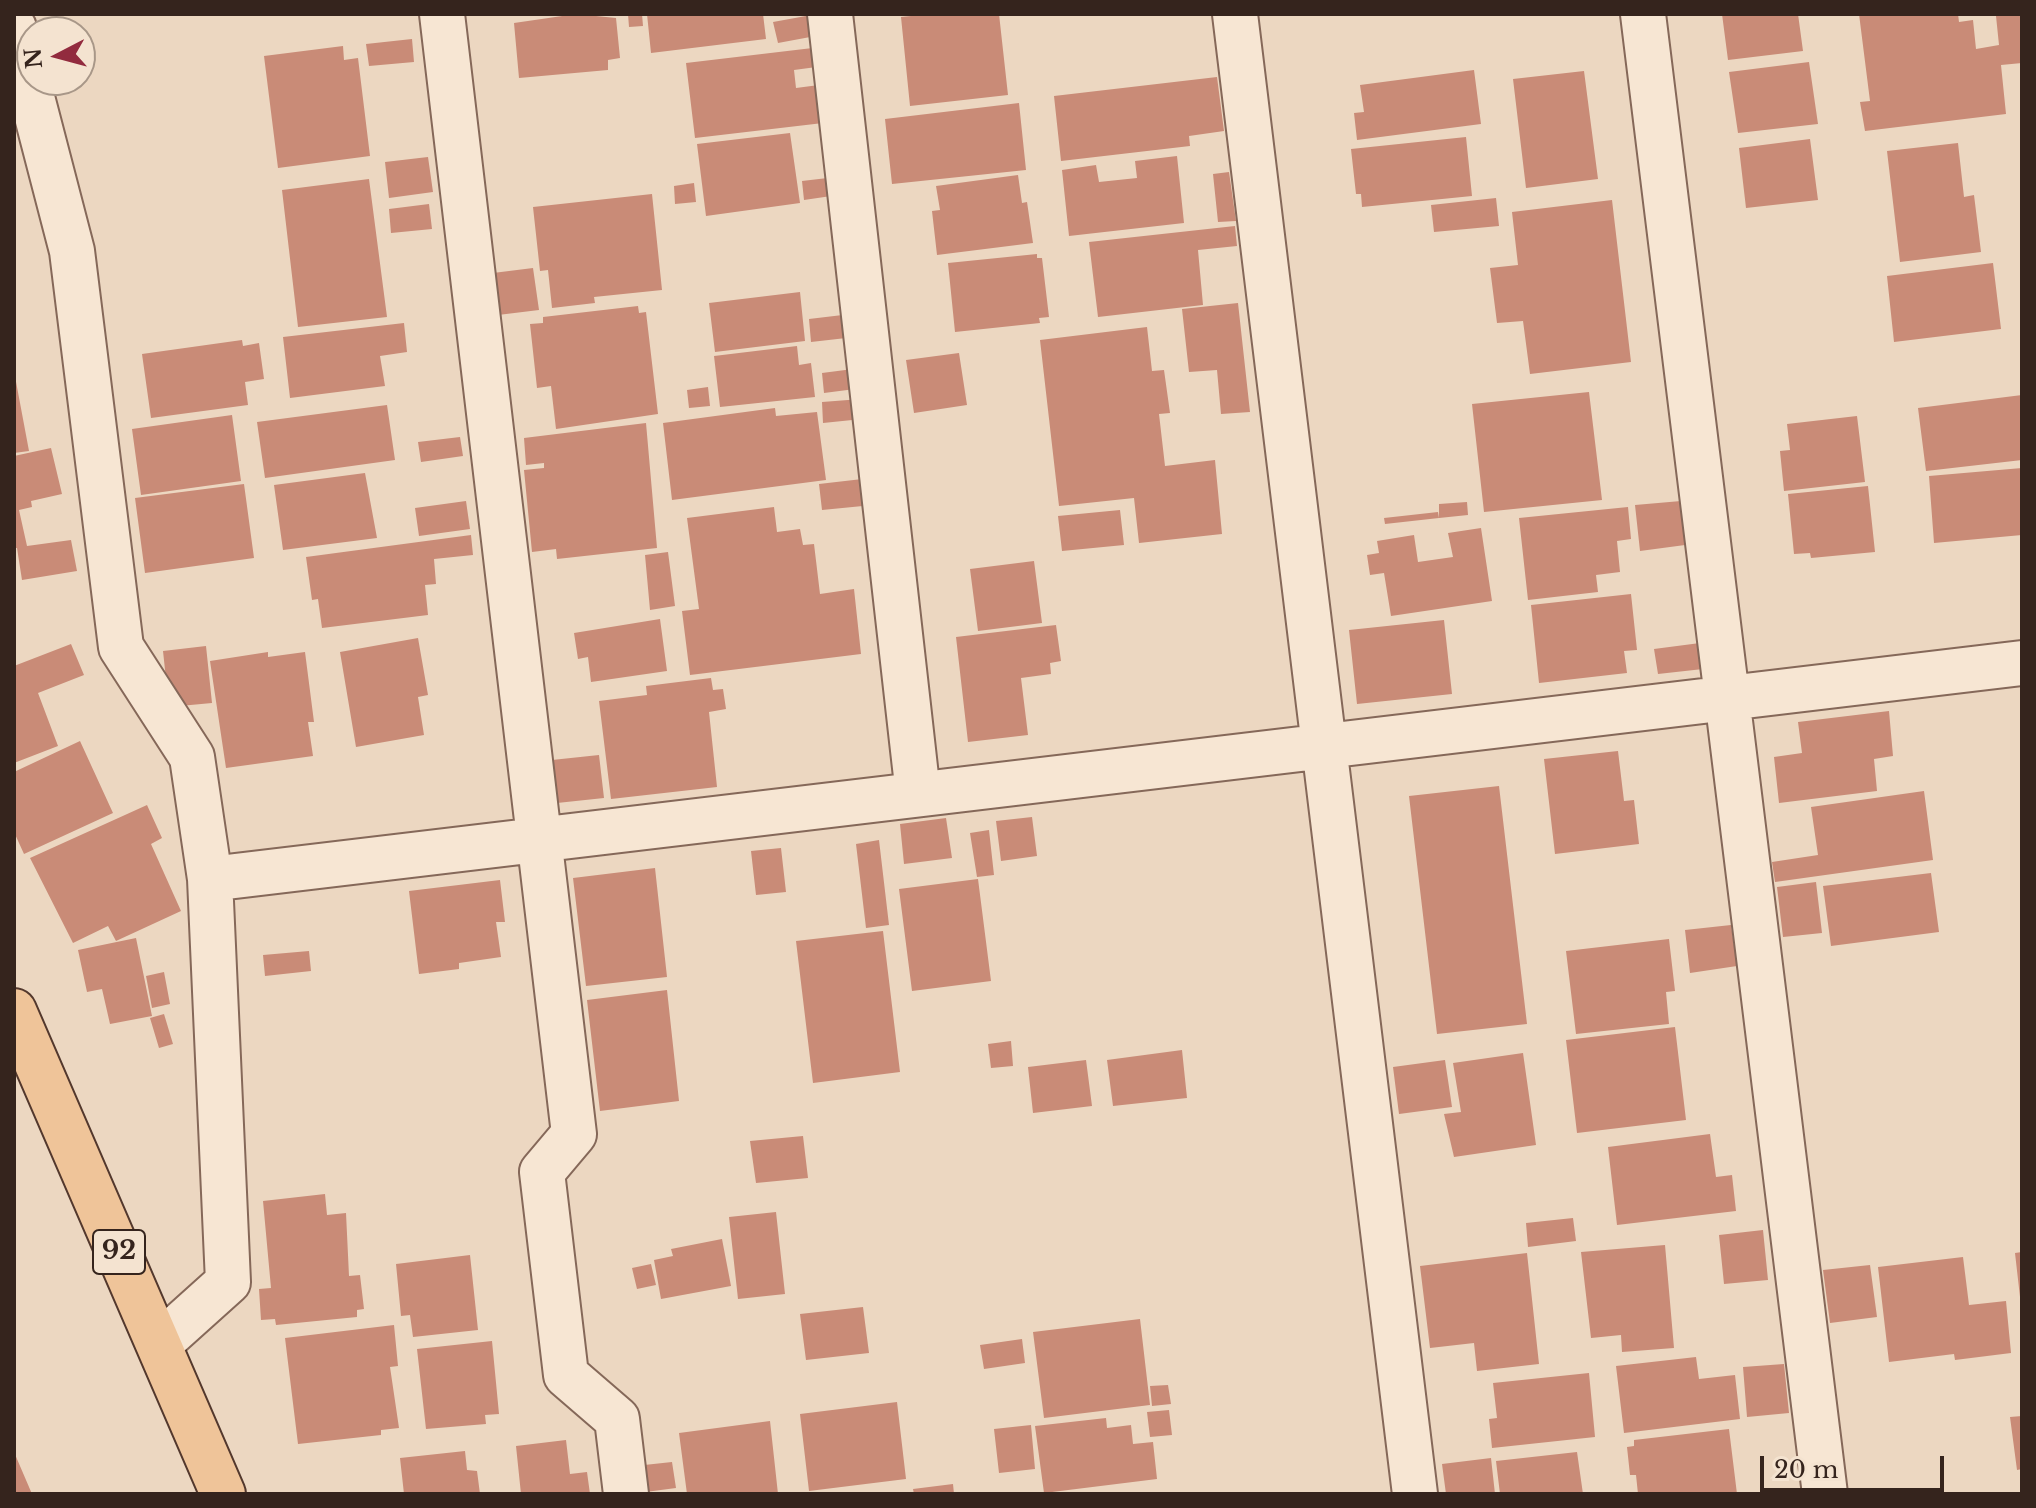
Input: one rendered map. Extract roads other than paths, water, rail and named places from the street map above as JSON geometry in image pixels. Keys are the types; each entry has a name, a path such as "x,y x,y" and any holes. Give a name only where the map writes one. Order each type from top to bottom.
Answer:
{"main road":[{"name":"92","path":"14,1011 223,1494"}],"street":[{"path":"442,14 574,1134 542,1172 566,1375 617,1419 626,1494"},
{"path":"830,14 918,794"},
{"path":"1235,14 1415,1494"},
{"path":"1643,14 1825,1494"},
{"path":"14,28 72,251 121,647 192,757 210,879 228,1282 159,1344"},
{"path":"210,879 2022,663"}]}
